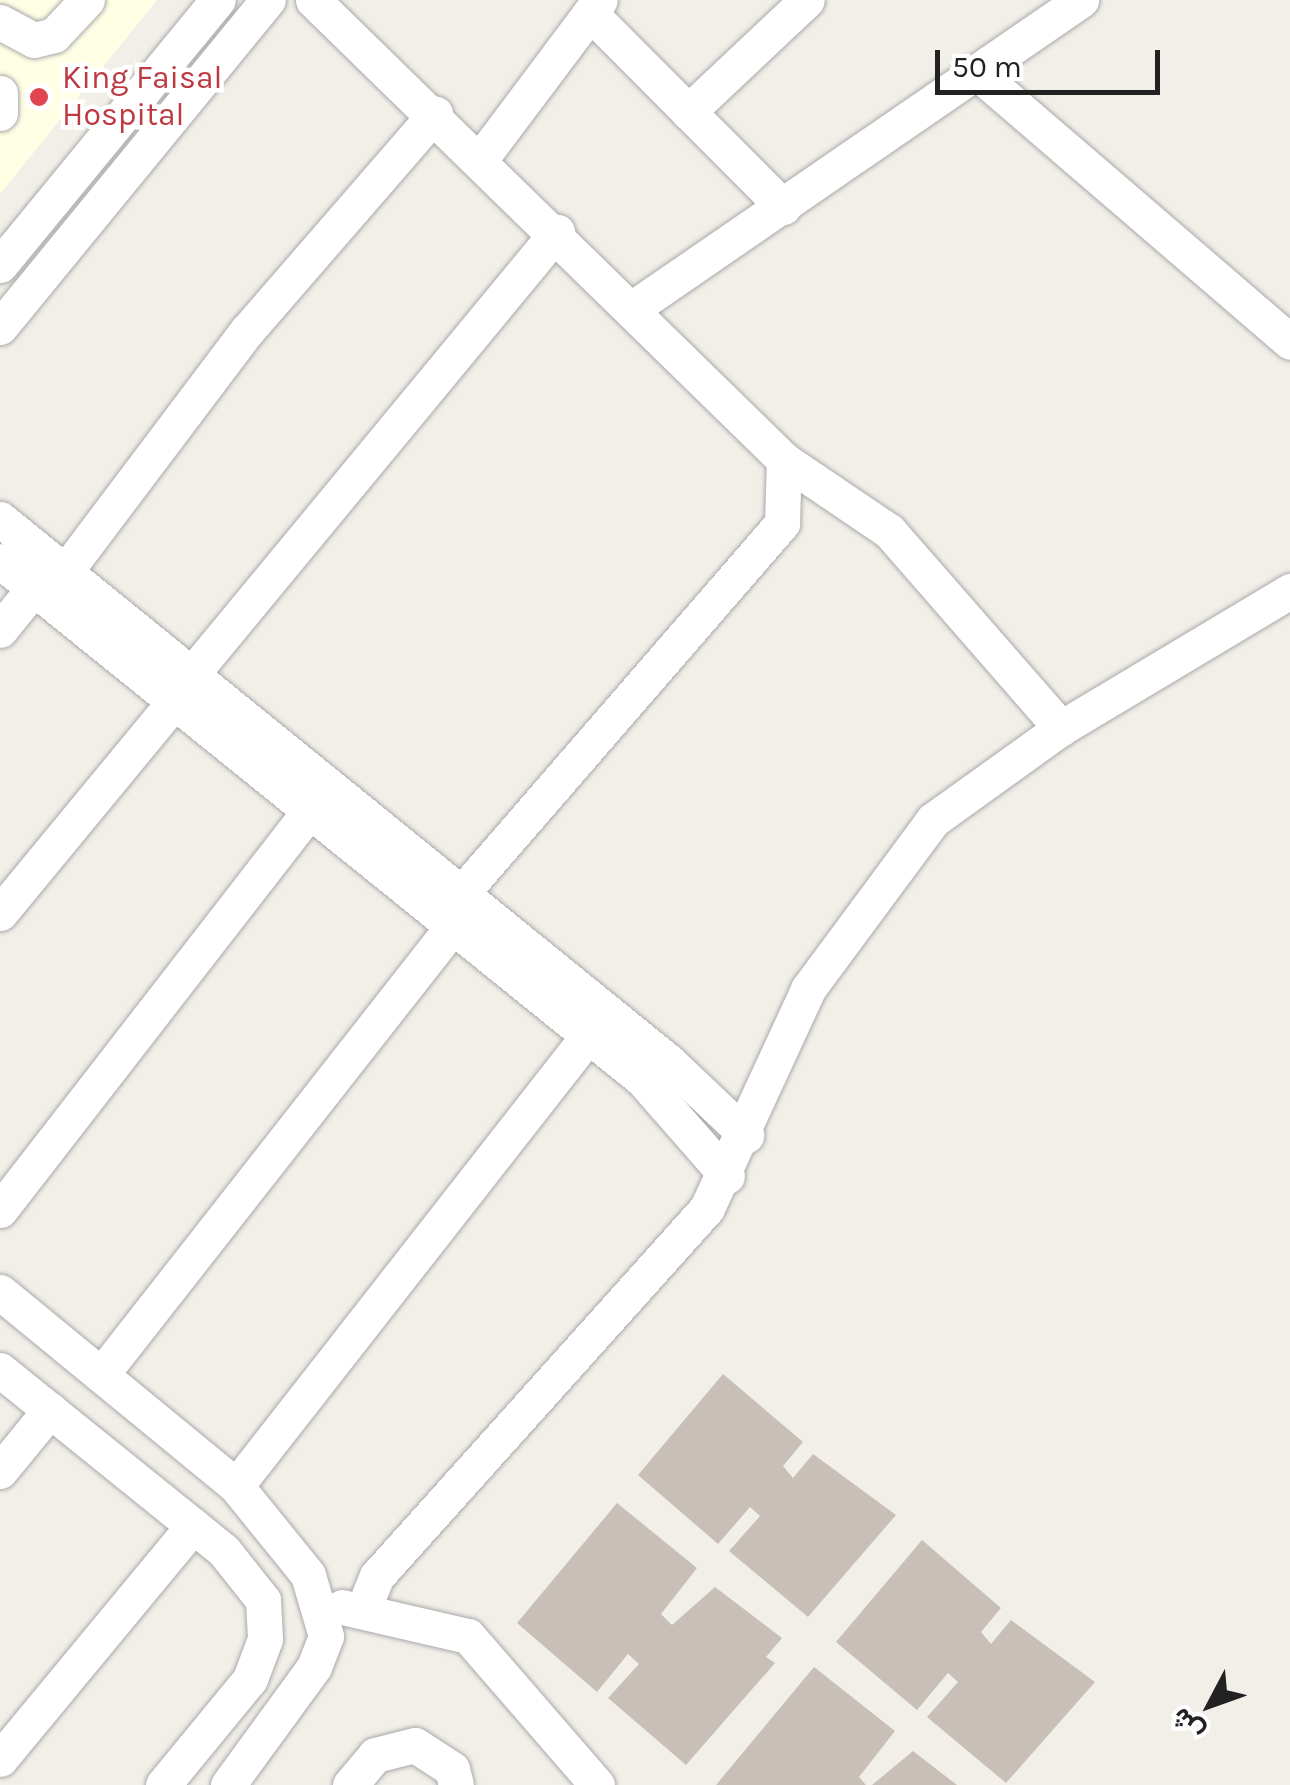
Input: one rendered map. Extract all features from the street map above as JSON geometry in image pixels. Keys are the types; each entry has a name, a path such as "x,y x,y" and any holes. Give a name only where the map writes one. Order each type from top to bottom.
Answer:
{"street":[{"path":"0,22 34,40 54,35 87,0"},
{"path":"0,265 218,0"},
{"path":"0,328 268,0"},
{"path":"313,0 482,157 784,460 889,532 1061,728"},
{"path":"688,112 807,0"},
{"path":"633,308 980,75 1082,0"},
{"path":"482,157 595,7 688,112 783,207"},
{"path":"980,75 1290,342"},
{"path":"0,93 0,113"},
{"path":"64,572 246,332 436,114"},
{"path":"0,914 557,232"},
{"path":"460,894 782,523 784,460"},
{"path":"0,520 64,572 182,689"},
{"path":"0,561 33,588 182,689 318,800 460,894 668,1061 746,1135"},
{"path":"0,630 33,588"},
{"path":"363,1610 377,1576 727,1176 808,990 898,860 933,820 1061,728 1290,591"},
{"path":"318,800 449,931 587,1037 673,1110 727,1176"},
{"path":"0,1210 318,800"},
{"path":"101,1375 449,931"},
{"path":"236,1486 587,1037"},
{"path":"0,1292 236,1486 289,1544 322,1604 326,1636 314,1668 228,1785"},
{"path":"0,1370 193,1526 263,1600 266,1639 250,1680 163,1785"},
{"path":"0,1471 50,1410"},
{"path":"0,1759 193,1526"},
{"path":"322,1604 468,1636 597,1785"},
{"path":"350,1785 375,1755 415,1745 452,1769 456,1785"}],"shaded area":[{"name":"King Faisal Hospital","path":"0,0 157,0 0,194"}],"building":[{"path":"723,1374 803,1442 783,1466 793,1478 813,1454 896,1515 808,1617 729,1551 760,1516 750,1507 718,1544 638,1475"},
{"path":"617,1503 697,1568 661,1614 672,1625 715,1587 782,1638 766,1657 775,1663 686,1765 608,1698 639,1664 628,1654 597,1692 517,1623"},
{"path":"922,1540 1001,1608 981,1632 991,1644 1011,1620 1095,1682 1006,1783 927,1717 958,1682 948,1673 917,1710 836,1642"},
{"path":"814,1667 895,1731 859,1777 866,1785 716,1785"},
{"path":"913,1751 957,1785 872,1785"}],"place":[{"name":"King Faisal Hospital","path":"39,97"}]}
